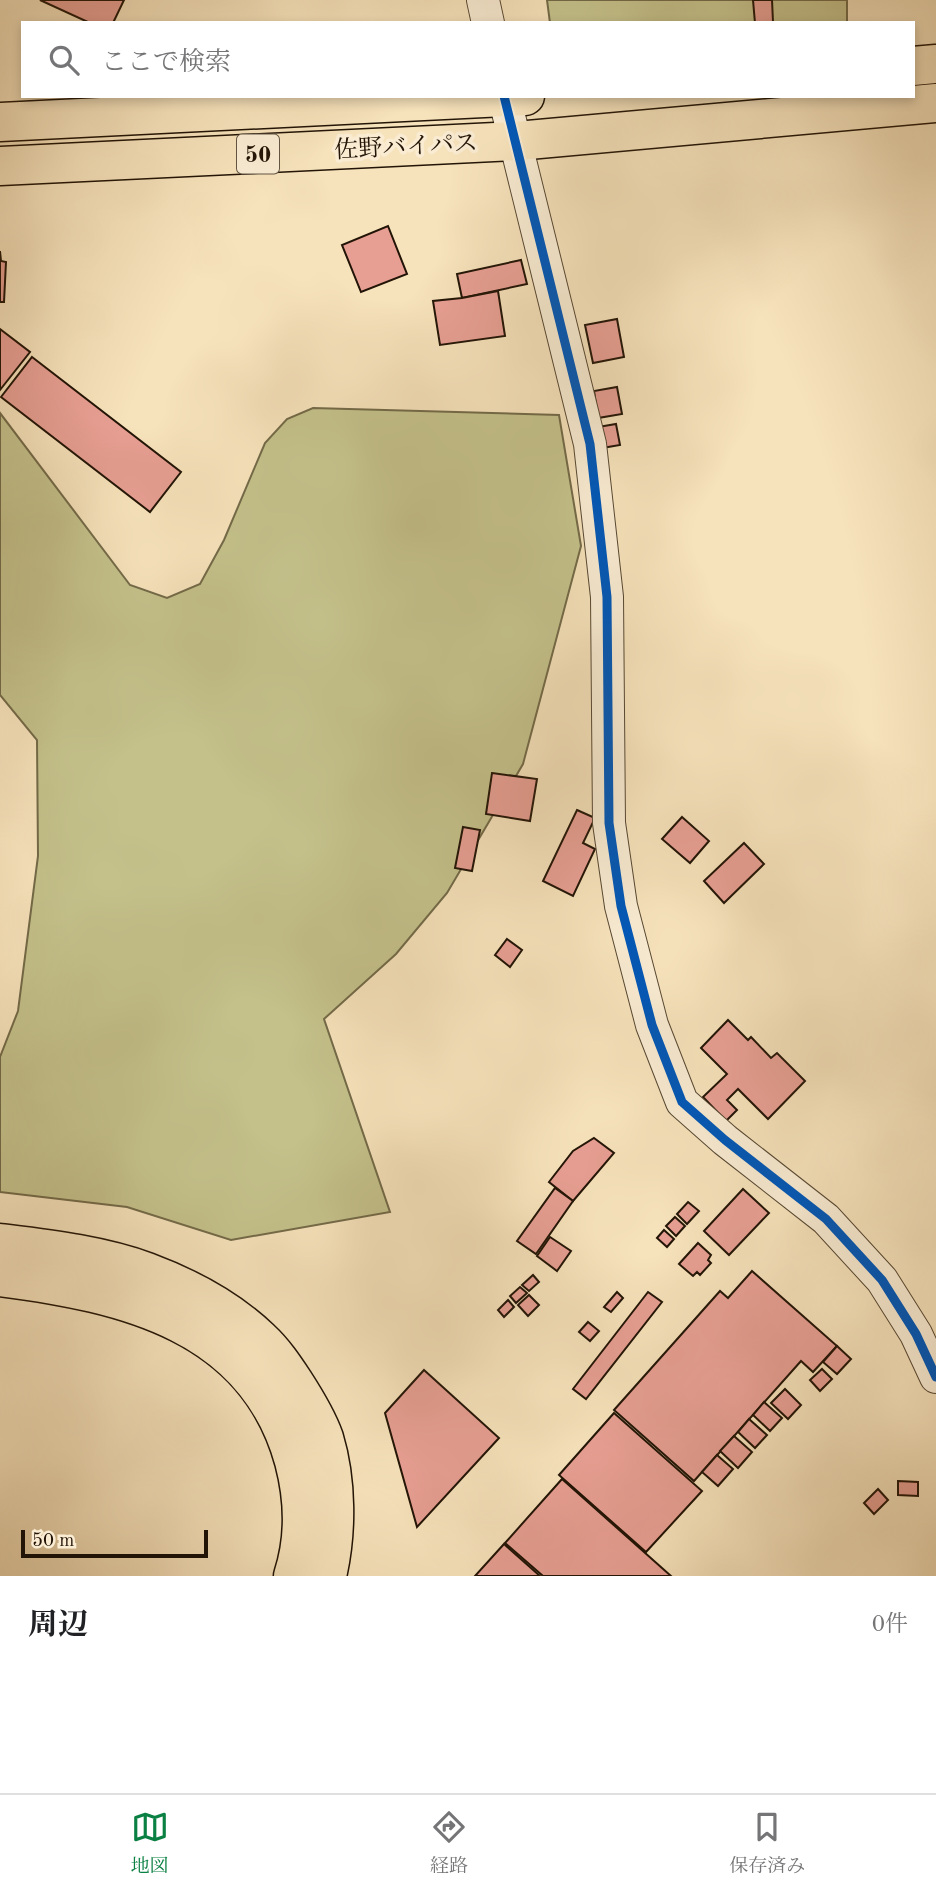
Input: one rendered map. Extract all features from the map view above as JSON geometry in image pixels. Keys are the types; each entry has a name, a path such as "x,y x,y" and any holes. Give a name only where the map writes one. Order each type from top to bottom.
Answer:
{"highway":[{"path":"915,66 936,64"},
{"name":"佐野バイパス","path":"0,122 491,98"},
{"name":"佐野バイパス","path":"0,166 517,141 936,103"},
{"path":"0,1243 100,1260 145,1272 192,1292 261,1339 299,1390 324,1438 333,1497 333,1539 327,1576"},
{"path":"0,1277 87,1291 177,1320 221,1347 253,1379 274,1411 289,1444 299,1480 303,1517 293,1576"}],"street":[{"path":"483,0 488,21"},
{"path":"511,98 517,141 590,444 607,597 609,822 621,906 652,1025 682,1102 725,1140 826,1219 882,1280 916,1334 936,1377"}],"shaded area":[{"path":"547,0 847,0 847,21 550,21"},
{"path":"313,408 559,415 581,546 523,764 447,893 396,954 324,1019 390,1212 231,1240 127,1207 0,1192 0,1057 18,1011 38,856 37,740 0,695 0,413 130,585 167,598 200,584 224,540 265,443 287,419"}],"building":[{"path":"40,0 124,0 114,21 86,21"},
{"path":"753,0 772,0 773,21 755,21"},
{"path":"388,226 407,274 361,292 342,245"},
{"path":"0,251 1,261 6,262 4,302 0,302"},
{"path":"521,260 527,284 462,298 457,274"},
{"path":"498,291 505,336 440,345 433,301"},
{"path":"617,319 624,357 593,363 585,325"},
{"path":"0,329 30,352 0,390"},
{"path":"32,357 181,472 150,512 1,397"},
{"path":"617,387 622,414 598,418 594,391"},
{"path":"616,424 620,445 602,448 598,427"},
{"path":"492,773 537,779 530,821 486,814"},
{"path":"577,810 595,818 583,843 595,849 573,896 543,881"},
{"path":"682,817 709,841 690,863 662,839"},
{"path":"463,827 480,830 472,871 455,868"},
{"path":"744,843 764,864 724,903 704,881"},
{"path":"507,939 522,950 510,967 495,955"},
{"path":"728,1020 748,1040 751,1037 771,1058 777,1053 805,1081 768,1119 738,1089 727,1100 737,1110 726,1121 703,1097 727,1074 701,1048"},
{"path":"594,1138 614,1153 573,1201 549,1182 573,1151"},
{"path":"555,1188 573,1201 536,1254 517,1241"},
{"path":"743,1189 769,1213 729,1255 704,1231"},
{"path":"688,1202 699,1211 687,1224 677,1214"},
{"path":"675,1217 685,1226 676,1236 666,1226"},
{"path":"664,1230 674,1239 667,1247 657,1238"},
{"path":"550,1237 571,1251 557,1271 537,1256"},
{"path":"698,1243 711,1255 708,1260 711,1263 700,1275 697,1272 693,1276 679,1264"},
{"path":"752,1271 837,1346 813,1372 801,1361 694,1481 614,1410 720,1291 728,1298"},
{"path":"533,1275 539,1282 529,1291 522,1285"},
{"path":"520,1287 527,1293 516,1303 510,1296"},
{"path":"617,1292 623,1298 611,1312 604,1307"},
{"path":"648,1292 662,1302 586,1399 573,1389"},
{"path":"529,1295 539,1305 528,1316 518,1305"},
{"path":"508,1300 514,1307 504,1317 498,1310"},
{"path":"588,1322 599,1331 590,1341 579,1332"},
{"path":"837,1346 851,1359 837,1374 823,1362"},
{"path":"822,1369 832,1379 820,1391 810,1380"},
{"path":"424,1370 499,1438 417,1527 385,1413"},
{"path":"785,1389 801,1405 788,1419 771,1403"},
{"path":"764,1402 782,1418 770,1431 753,1415"},
{"path":"614,1413 702,1491 646,1552 559,1475"},
{"path":"749,1419 767,1435 755,1448 738,1432"},
{"path":"734,1436 752,1452 738,1468 720,1451"},
{"path":"717,1455 733,1469 718,1486 702,1472"},
{"path":"562,1479 671,1576 543,1576 505,1543"},
{"path":"898,1481 918,1482 918,1496 898,1495"},
{"path":"878,1489 888,1500 874,1514 864,1503"},
{"path":"504,1544 540,1576 475,1576"}],"cycle path":[{"path":"504,98 590,444 607,597 609,823 621,906 652,1025 682,1102 725,1140 826,1219 882,1280 916,1334 936,1377"}]}
